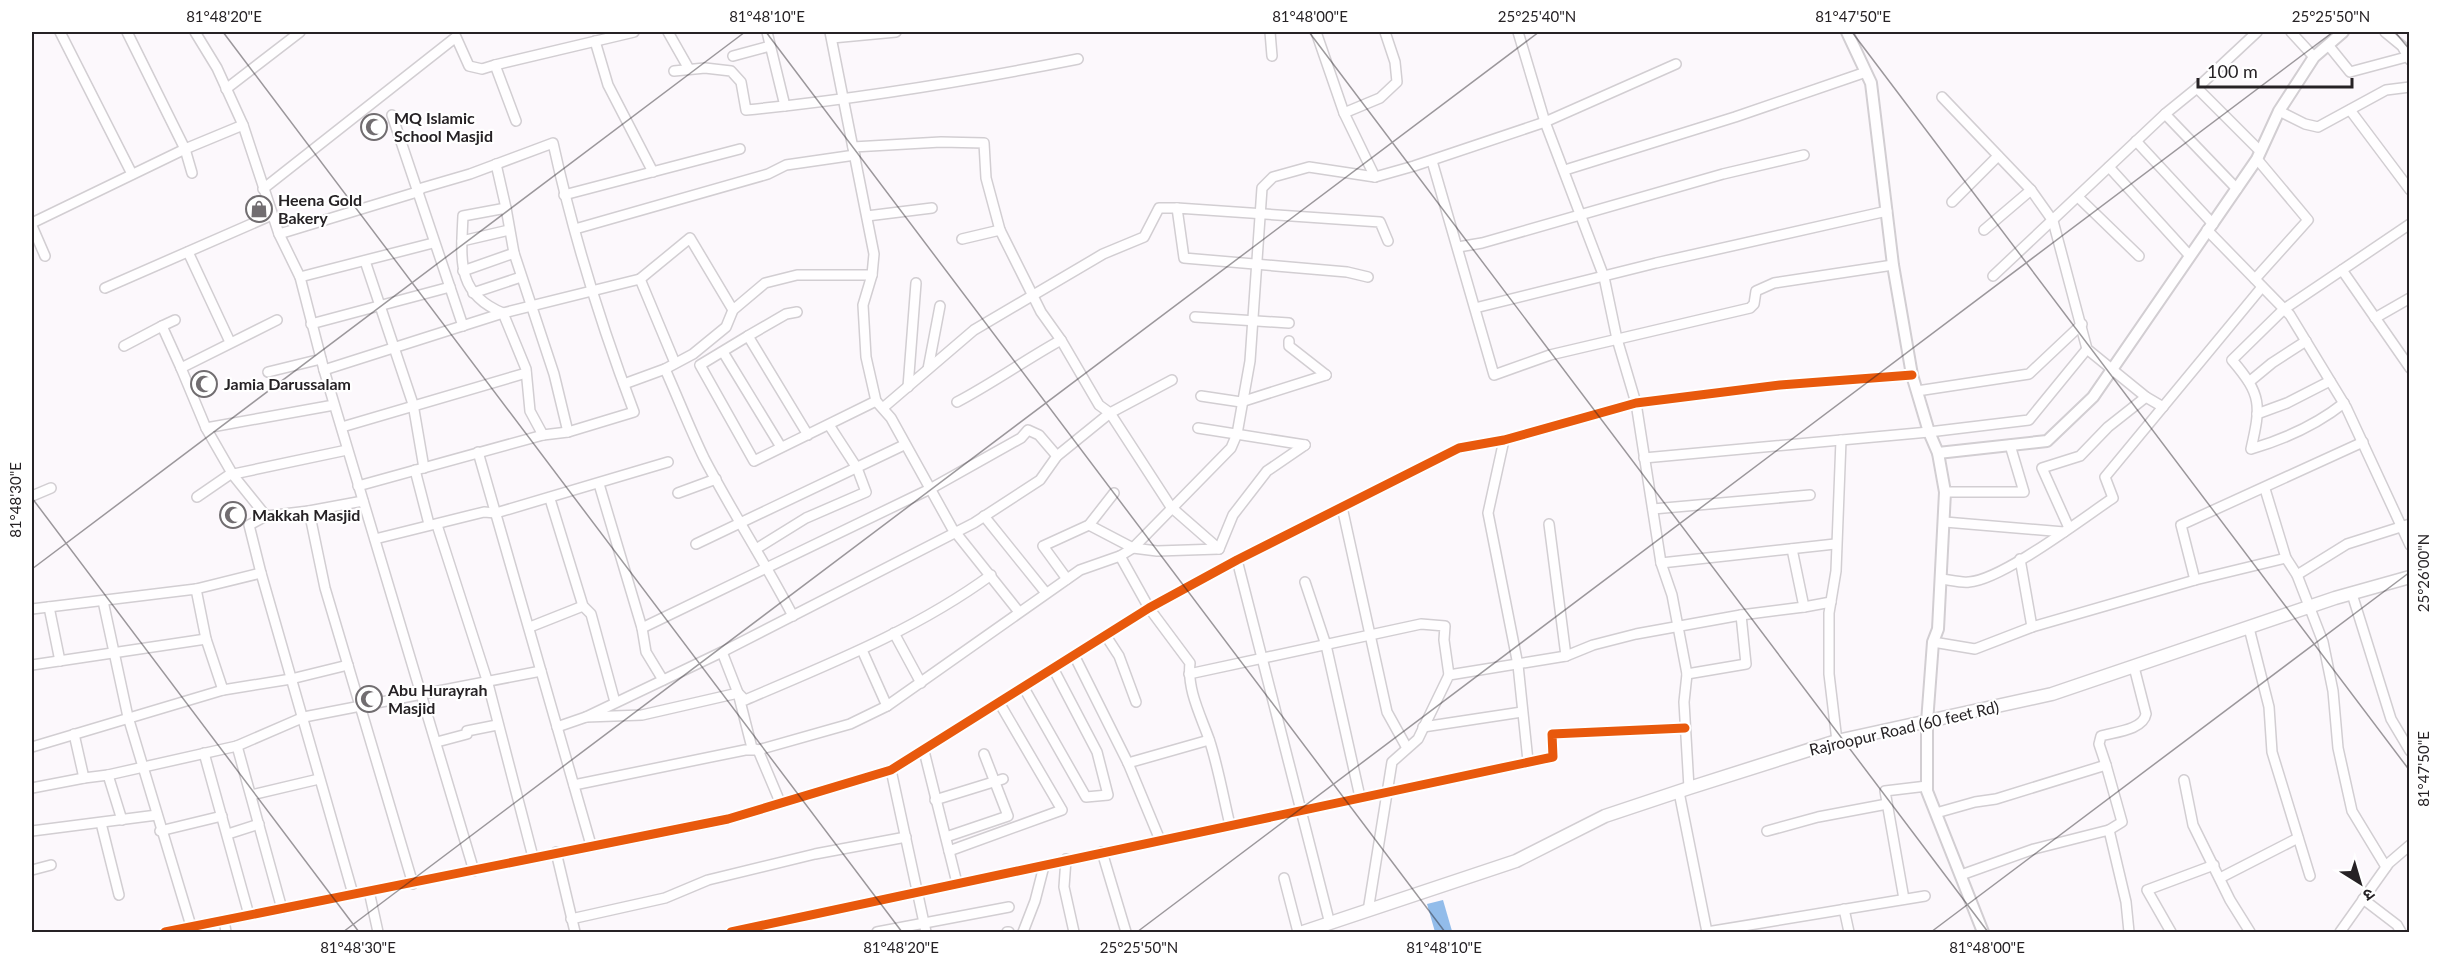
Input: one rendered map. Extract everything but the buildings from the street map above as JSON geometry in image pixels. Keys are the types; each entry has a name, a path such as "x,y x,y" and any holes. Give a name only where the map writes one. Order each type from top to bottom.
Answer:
{"main road":[{"name":"Rajroopur Road (60 feet Rd)","path":"1303,933 1516,861 1605,816 1684,790 1837,741 2052,694 2310,607 2409,577"}],"street":[{"path":"60,32 132,174"},
{"path":"127,32 185,148 192,173"},
{"path":"195,32 243,125 279,234 300,277 347,450 437,742 474,871"},
{"path":"226,89 300,32"},
{"path":"263,189 459,34 469,66 482,69 634,32"},
{"path":"668,32 690,69"},
{"path":"767,32 784,106"},
{"path":"896,32 831,35 874,254 872,275 862,304 866,357 880,404 956,533 1019,612"},
{"path":"1270,32 1272,56"},
{"path":"1316,32 1344,113 1375,177"},
{"path":"1344,113 1380,98 1397,82 1395,62 1385,32"},
{"path":"1518,32 1545,122 1604,277 1617,339 1635,403 1661,564 1672,595 1687,674 1684,790 1707,932 1925,896"},
{"path":"1847,32 1871,83 1893,265 1912,375 1929,432 1938,453 1945,492 1946,522 1942,579 1938,629 1933,642 1927,722 1927,786 1983,933"},
{"path":"1993,276 2165,114 2197,88 2257,32"},
{"path":"2291,32 2314,57"},
{"path":"1938,453 2047,441 2093,397 2237,189 2259,155 2279,111 2314,57 2343,32"},
{"path":"2328,46 2350,72 2409,57 2402,46 2385,32"},
{"path":"595,41 608,85 653,172"},
{"path":"733,56 770,46"},
{"path":"674,70 731,71 741,81 747,110 844,100 994,76 1078,59"},
{"path":"574,785 745,750 758,750 850,724 887,706 1080,570 1120,556 1133,548 1231,448 1237,434 1250,361 1254,321 1258,214 1262,188 1273,177 1309,168 1375,177 1432,161 1545,122 1676,64"},
{"path":"495,65 516,121"},
{"path":"1565,170 1866,72"},
{"path":"2279,111 2305,124 2318,127 2386,90 2409,87"},
{"path":"1942,579 1970,582 2020,559 2113,498 2105,477 2163,407 2308,220 2259,155 2197,88"},
{"path":"1942,97 2031,190 2053,221 2087,350 2146,398 2163,407"},
{"path":"2350,110 2409,190"},
{"path":"2165,114 2237,189"},
{"path":"393,115 433,243 463,326"},
{"path":"45,256 32,224 185,148 243,125"},
{"path":"2136,141 2284,309 2306,341 2344,403 2405,525 2409,545"},
{"path":"279,234 417,192 422,188 496,164 553,142 564,195 634,412 568,432 543,435 358,486"},
{"path":"575,229 768,174 786,165 854,151 941,142 984,143 986,178 1000,231 1031,295 1061,340 1099,405 1110,413 1171,507 1219,549"},
{"path":"564,195 740,149"},
{"path":"1458,247 1482,243 1581,216 1723,174 1804,155"},
{"path":"1952,202 1998,156"},
{"path":"1432,161 1458,247 1459,261 1494,375 1550,355 1750,308 1754,304 1756,291 1774,283 1893,265"},
{"path":"496,164 514,254 554,374 568,432"},
{"path":"2109,167 2190,255"},
{"path":"1984,231 2031,190"},
{"path":"2078,196 2139,256"},
{"path":"506,208 463,216 463,271 472,293 488,307 503,313 526,373 530,411 543,435"},
{"path":"867,216 932,208"},
{"path":"797,312 786,314 700,366 754,461 829,425 880,404 908,387 974,330 1104,254 1144,237 1159,208 1380,222 1388,241"},
{"path":"1178,208 1184,258 1347,272 1368,277"},
{"path":"1475,308 1656,263 1887,211"},
{"path":"105,288 272,215"},
{"path":"2344,403 2328,416 2288,438 2251,449 2258,414 2258,397 2232,360 2284,309 2409,224"},
{"path":"462,241 509,230"},
{"path":"962,239 1000,231"},
{"path":"324,370 393,350 503,313 531,308 640,279 690,238 733,310"},
{"path":"300,277 433,243"},
{"path":"188,252 231,342"},
{"path":"463,271 514,254"},
{"path":"365,261 413,404 419,469 433,525 487,680 533,857"},
{"path":"2342,270 2409,368"},
{"path":"624,384 665,369 693,354 726,327 733,310 765,283 797,275 872,275"},
{"path":"472,293 521,278"},
{"path":"640,279 675,363"},
{"path":"908,387 916,283"},
{"path":"311,324 450,287"},
{"path":"2375,318 2409,298"},
{"path":"928,369 940,306"},
{"path":"1195,317 1289,323"},
{"path":"124,346 175,320"},
{"path":"182,368 277,320"},
{"path":"1917,391 2029,374 2082,324"},
{"path":"162,326 206,428 233,475 266,516"},
{"path":"748,336 808,435"},
{"path":"957,402 1061,340"},
{"path":"1201,396 1241,402 1326,375 1289,346 1289,341"},
{"path":"2249,382 2272,363 2306,341"},
{"path":"1644,458 1929,432 2029,420 2087,350"},
{"path":"723,351 781,447"},
{"path":"268,372 321,358"},
{"path":"665,369 704,458 740,523 768,567 793,616"},
{"path":"342,427 413,404 526,373"},
{"path":"165,933 728,819 891,770 1075,657 1149,608 1238,560 1459,448 1504,440 1635,403 1780,385 1912,375"},
{"path":"557,727 586,717 722,652 956,533 1040,480 1057,456 1110,413 1172,380"},
{"path":"2258,414 2287,403 2330,381"},
{"path":"2067,530 2042,468 2080,456 2108,427 2146,398"},
{"path":"206,428 334,405"},
{"path":"756,549 806,518 844,504 866,492 857,468 829,425"},
{"path":"1198,428 1305,446 1267,471 1233,515 1219,549"},
{"path":"642,628 930,489 1021,438 1028,430 1039,435 1057,456"},
{"path":"1504,440 1488,513 1518,665 1528,761"},
{"path":"1837,741 1829,674 1841,440"},
{"path":"2195,580 2181,525 2265,489 2362,442"},
{"path":"696,544 904,445"},
{"path":"1945,492 2024,492 2010,445"},
{"path":"197,497 219,481 233,475 347,450"},
{"path":"478,452 591,845"},
{"path":"375,538 484,512 496,513 550,499 668,462"},
{"path":"678,494 716,479"},
{"path":"599,484 642,628 646,652 663,680"},
{"path":"32,496 51,488"},
{"path":"2265,489 2286,558 2297,574 2323,642 2333,691 2338,748 2352,811 2386,867"},
{"path":"1066,579 1044,546 1089,525 1114,493"},
{"path":"1653,509 1810,495"},
{"path":"550,499 583,606 591,614 615,702"},
{"path":"353,894 249,525 266,516 363,501"},
{"path":"1342,507 1387,712 1407,748"},
{"path":"309,511 325,588 413,884"},
{"path":"984,516 1046,593"},
{"path":"1946,522 2067,530"},
{"path":"1549,524 1566,656"},
{"path":"1089,525 1133,548 1157,551 1219,549"},
{"path":"2297,574 2347,544 2405,525"},
{"path":"1661,564 1835,544"},
{"path":"1792,549 1804,607"},
{"path":"1120,556 1149,608 1190,663 1189,674 1196,706 1209,740 1230,825"},
{"path":"1933,642 1975,649 2032,627 2195,580 2286,558"},
{"path":"2020,559 2032,627"},
{"path":"1238,560 1330,924"},
{"path":"32,609 196,589 261,573"},
{"path":"738,693 745,700 862,650 952,602 991,575"},
{"path":"1305,582 1326,645 1360,797"},
{"path":"196,589 206,639 223,690"},
{"path":"2352,594 2391,719 2409,751"},
{"path":"103,601 128,717 144,767 160,831 191,926"},
{"path":"1449,675 1566,656 1593,645 1679,626 1831,602"},
{"path":"530,627 583,606"},
{"path":"49,607 60,661"},
{"path":"1687,674 1746,664 1741,615"},
{"path":"1189,674 1421,624 1445,626 1444,640 1449,675 1418,738 1392,762 1368,911"},
{"path":"2248,628 2258,657 2269,707 2272,752 2310,876"},
{"path":"894,633 921,683"},
{"path":"1106,636 1119,656 1136,702"},
{"path":"32,665 206,639"},
{"path":"862,650 887,706"},
{"path":"722,652 738,693 752,748 758,750 780,802"},
{"path":"1075,657 1128,763 1160,840"},
{"path":"32,747 223,690 291,679 348,665"},
{"path":"1961,875 2034,849 2109,830 2122,822 2099,744 2101,736 2139,726 2145,720 2146,714 2134,667"},
{"path":"1024,688 1086,797 1108,795 1097,752 1054,670"},
{"path":"32,788 108,776 237,746 304,717 541,671"},
{"path":"586,717 642,715 738,693"},
{"path":"949,851 1062,810 1000,704"},
{"path":"1423,727 1522,712"},
{"path":"437,742 467,734 467,731 497,725"},
{"path":"731,933 917,891 1044,866 1066,859 1553,757 1552,734 1685,728"},
{"path":"74,734 84,778"},
{"path":"1128,763 1209,740"},
{"path":"237,746 282,909"},
{"path":"924,751 957,883"},
{"path":"204,753 249,915"},
{"path":"946,837 1008,816 999,780 984,754"},
{"path":"1936,813 1975,802 1996,800 2106,765"},
{"path":"891,770 925,928"},
{"path":"108,776 122,820"},
{"path":"251,795 319,779"},
{"path":"935,800 999,780"},
{"path":"2184,780 2193,825 2250,933"},
{"path":"1904,900 1885,791 1927,786"},
{"path":"1767,831 1818,816 1887,804"},
{"path":"32,831 157,815"},
{"path":"160,831 222,816"},
{"path":"101,823 119,895"},
{"path":"228,834 259,824"},
{"path":"2109,830 2126,902 2129,933"},
{"path":"571,919 665,898 708,880 906,837"},
{"path":"2220,878 2298,838"},
{"path":"2340,933 2386,867 2409,844"},
{"path":"556,852 575,933"},
{"path":"1102,852 1126,933"},
{"path":"1066,859 1064,886 1074,933"},
{"path":"32,870 51,865"},
{"path":"2171,933 2147,890 2214,865"},
{"path":"1023,933 1044,866"},
{"path":"1284,878 1298,933"},
{"path":"369,891 378,933"},
{"path":"2363,900 2397,925 2401,933"},
{"path":"877,933 925,928 1008,907"},
{"path":"1844,909 1849,933"},
{"path":"224,920 226,933"}],"water":[{"path":"1443,900 1452,931 1435,932 1427,904"}],"cycle path":[{"path":"165,932 728,819 891,770 1149,608 1237,560 1459,448 1504,440 1636,403 1780,385 1912,375"},
{"path":"731,932 1553,757 1552,734 1685,728"}],"place":[{"name":"MQ Islamic School Masjid","path":"374,127"},
{"name":"Heena Gold Bakery","path":"259,209"},
{"name":"Jamia Darussalam","path":"204,384"},
{"name":"Makkah Masjid","path":"233,515"},
{"name":"Abu Hurayrah Masjid","path":"369,699"}]}
